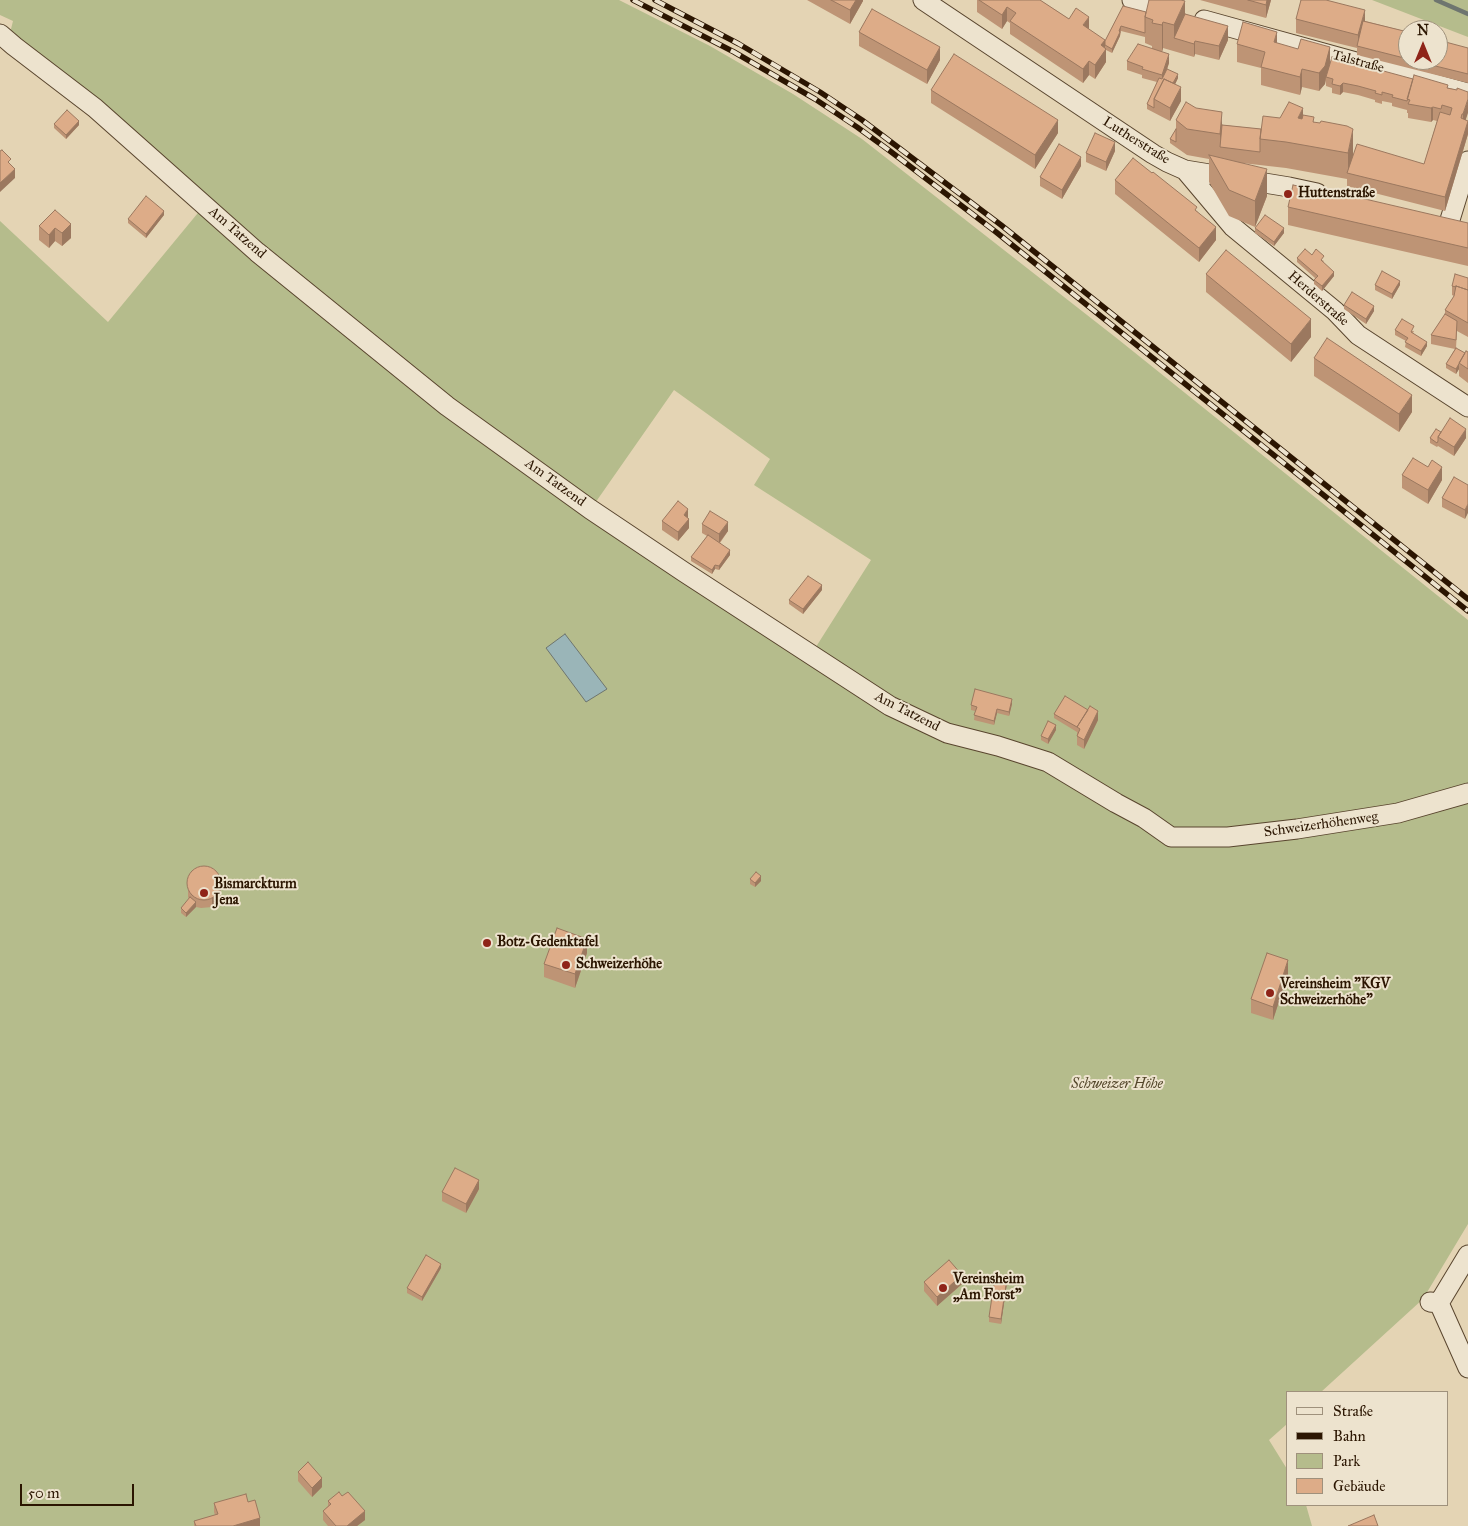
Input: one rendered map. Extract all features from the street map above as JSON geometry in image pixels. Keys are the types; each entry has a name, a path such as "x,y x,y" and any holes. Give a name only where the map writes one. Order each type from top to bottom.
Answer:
{"street":[{"name":"Lutherstraße","path":"923,0 1153,154 1185,170 1289,187 1336,197"},
{"name":"Talstraße","path":"1132,0 1468,93"},
{"name":"Am Tatzend","path":"0,34 95,108 257,252 447,406 590,509 890,706 947,732 1048,762 1144,818 1171,836"},
{"path":"1449,223 1468,162"},
{"name":"Herderstraße","path":"1185,170 1233,227 1335,311 1358,335 1468,407"},
{"path":"1430,219 1468,227"},
{"name":"Schweizerhöhenweg","path":"1171,836 1228,837 1297,830 1398,813 1468,794"},
{"path":"1468,1255 1434,1302 1468,1368"}],"green space":[{"name":"Schweizer Höhe","path":"0,0 619,0 710,46 793,94 862,139 1119,340 1468,620 1468,1224 1423,1299 1322,1391 1286,1391 1286,1425 1269,1440 1286,1467 1286,1506 1306,1506 1312,1526 0,1526 0,221 108,322 202,208 251,254 445,410 587,513 889,712 944,736 950,726 893,702 814,650 871,560 754,485 770,459 674,390 593,506 453,404 258,249 98,104 16,42 10,33 13,21 0,15"},
{"path":"1372,0 1468,0 1468,37 1448,29 1448,20 1424,20"}],"water":[{"path":"565,634 607,689 586,702 546,648"}],"building":[{"path":"831,0 856,0 850,10"},
{"path":"979,0 1040,0 1069,19 1076,8 1089,17 1083,25 1105,40 1101,45 1106,49 1095,65 1089,61 1083,69 1010,21 1016,13 1007,7 1002,15"},
{"path":"1149,0 1185,1 1174,25 1163,22 1162,25 1152,23 1153,20 1145,17"},
{"path":"1248,0 1267,0 1266,5"},
{"path":"1301,0 1326,0 1365,10 1358,35 1296,19"},
{"path":"1123,6 1146,12 1145,33 1121,26 1112,49 1105,45 1105,41"},
{"path":"872,9 940,47 927,70 859,32"},
{"path":"1185,14 1228,26 1219,46 1195,41 1194,44 1174,38"},
{"path":"1363,21 1398,30 1398,56 1357,46"},
{"path":"1243,22 1277,32 1274,42 1298,49 1301,39 1330,47 1325,66 1319,73 1302,69 1300,77 1261,67 1265,52 1237,44"},
{"path":"1448,43 1468,48 1468,74 1448,69"},
{"path":"1138,44 1169,54 1162,75 1142,69 1143,67 1127,61"},
{"path":"954,54 1058,120 1035,155 931,90"},
{"path":"1332,57 1413,79 1407,101 1382,92 1382,95 1375,93 1376,91 1358,86 1343,83 1340,86 1332,84 1333,79 1326,77"},
{"path":"1167,69 1178,74 1173,83 1164,79 1154,99 1154,108 1147,104 1159,78 1162,79"},
{"path":"1414,75 1448,85 1447,88 1457,90 1457,88 1468,92 1468,99 1461,118 1468,121 1445,197 1347,173 1357,144 1424,164 1440,112 1450,115 1452,108 1442,105 1441,109 1408,104 1410,100 1407,99"},
{"path":"1164,79 1181,87 1170,108 1154,99"},
{"path":"1186,102 1196,108 1222,112 1220,134 1187,129 1176,120"},
{"path":"1289,102 1303,108 1298,118 1302,119 1303,115 1314,117 1313,122 1320,123 1321,121 1353,129 1348,153 1260,139 1263,116 1280,118"},
{"path":"67,110 79,121 66,135 54,124"},
{"path":"1222,125 1261,129 1260,152 1220,147"},
{"path":"1176,129 1176,142 1170,139"},
{"path":"1095,133 1115,142 1106,162 1086,153"},
{"path":"1059,144 1081,157 1062,190 1040,177"},
{"path":"2,150 11,159 8,162 15,169 0,183 0,151"},
{"path":"1209,155 1267,169 1255,201 1229,190"},
{"path":"1133,158 1197,207 1195,210 1216,227 1199,248 1115,180"},
{"path":"1293,185 1365,199 1468,223 1468,248 1288,207"},
{"path":"146,196 164,211 146,234 128,219"},
{"path":"55,210 71,224 62,233 55,228 49,235 39,226"},
{"path":"1265,215 1284,228 1274,242 1255,228"},
{"path":"1305,249 1312,255 1316,249 1324,256 1321,260 1334,272 1322,286 1314,280 1318,276 1297,258"},
{"path":"1226,250 1311,319 1291,344 1206,274"},
{"path":"1382,271 1400,281 1392,294 1375,285"},
{"path":"1455,274 1468,278 1468,290 1452,286"},
{"path":"1456,286 1468,290 1468,323 1445,310 1454,296"},
{"path":"1352,292 1374,306 1366,319 1344,305"},
{"path":"1445,314 1457,321 1456,340 1431,335"},
{"path":"1402,319 1414,326 1411,332 1427,342 1421,351 1405,342 1408,338 1395,330"},
{"path":"1327,338 1412,395 1399,414 1314,358"},
{"path":"1456,348 1465,353 1456,369 1446,364"},
{"path":"1466,351 1468,352 1468,369 1459,363"},
{"path":"1450,418 1466,429 1454,447 1438,437"},
{"path":"1436,429 1441,432 1437,443 1430,438"},
{"path":"1413,458 1428,467 1432,460 1442,467 1428,490 1402,475"},
{"path":"1454,477 1468,485 1468,504 1465,510 1442,498"},
{"path":"678,501 688,509 684,515 689,519 678,532 662,521"},
{"path":"710,511 728,522 719,534 702,524"},
{"path":"708,535 730,550 719,566 715,565 712,570 691,557"},
{"path":"808,576 822,585 803,609 789,600"},
{"path":"975,689 1012,699 1009,712 997,709 994,721 974,715 977,707 971,705"},
{"path":"1065,696 1088,710 1077,727 1054,714"},
{"path":"1090,706 1098,711 1084,740 1077,736 1080,729 1077,727"},
{"path":"1048,721 1056,725 1048,739 1041,736"},
{"name":"Bismarckturm Jena","path":"204,866 216,871 221,883 216,895 204,900 192,895 187,883 192,871"},
{"path":"756,872 761,876 755,883 750,879"},
{"path":"190,897 196,902 186,913 181,908"},
{"path":"557,928 587,939 575,974 544,964"},
{"path":"1267,953 1288,960 1273,1007 1251,999"},
{"path":"455,1168 479,1180 466,1204 442,1192"},
{"path":"426,1255 441,1264 422,1297 407,1288"},
{"path":"949,1260 962,1275 937,1297 924,1282"},
{"path":"995,1277 1007,1278 1001,1319 989,1317"},
{"path":"308,1462 322,1478 312,1488 298,1472"},
{"path":"339,1492 342,1496 348,1492 365,1511 347,1526 336,1526 323,1511 331,1504 328,1501"},
{"path":"246,1494 248,1502 255,1500 260,1518 233,1526 196,1526 194,1521 218,1514 214,1503"},
{"path":"1374,1515 1378,1526 1348,1526"}],"waterway":[{"path":"1436,0 1468,14"}],"railway":[{"path":"633,0 734,52 815,99 890,151 996,232 1468,611"},
{"path":"655,0 739,44 820,92 862,120 1001,225 1468,599"}],"place":[{"name":"Huttenstraße","path":"1288,194"},
{"name":"Bismarckturm Jena","path":"204,893"},
{"name":"Botz-Gedenktafel","path":"487,943"},
{"name":"Schweizerhöhe","path":"566,965"},
{"name":"Vereinsheim \"KGV Schweizerhöhe\"","path":"1270,993"},
{"name":"Vereinsheim „Am Forst”","path":"943,1288"}]}
